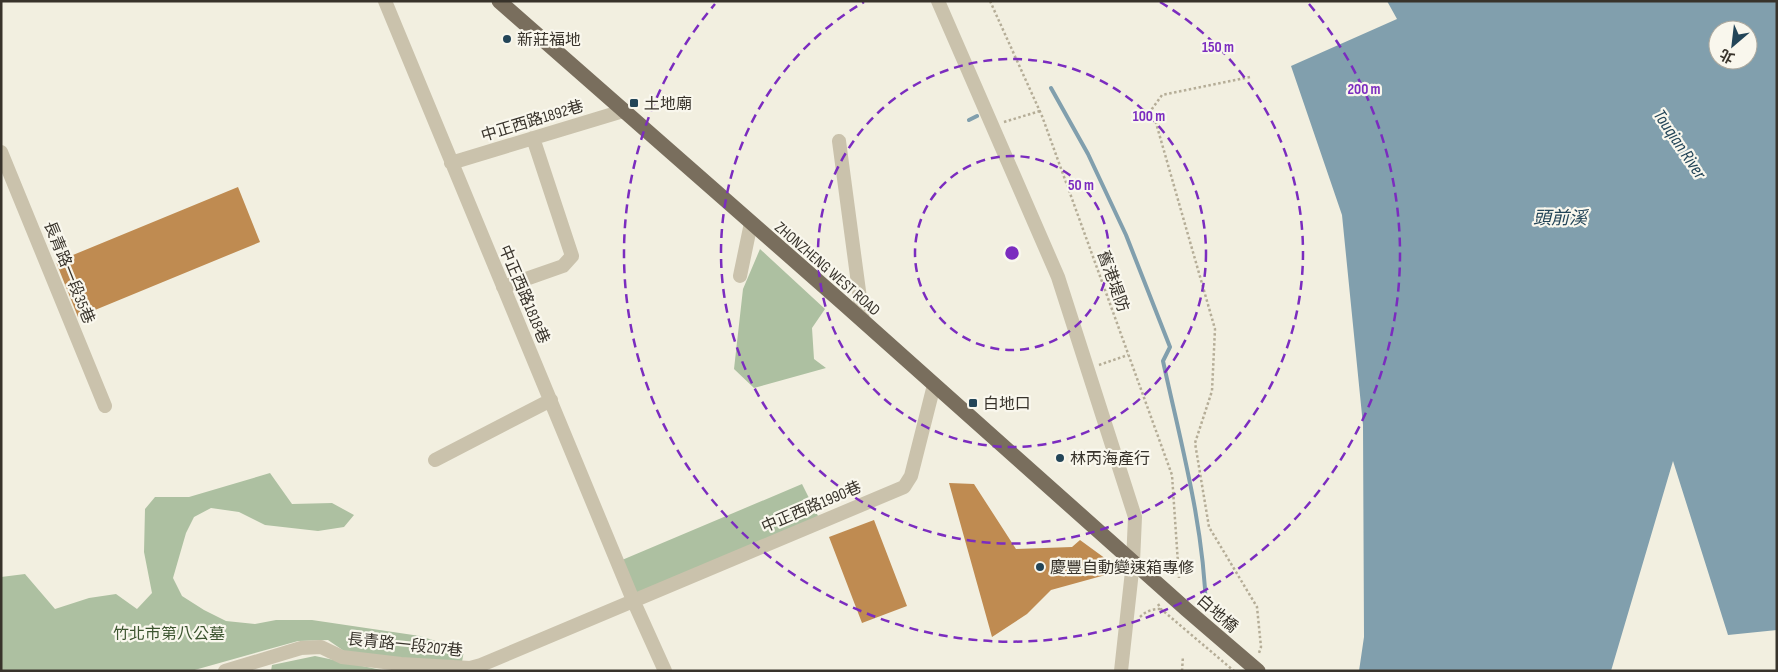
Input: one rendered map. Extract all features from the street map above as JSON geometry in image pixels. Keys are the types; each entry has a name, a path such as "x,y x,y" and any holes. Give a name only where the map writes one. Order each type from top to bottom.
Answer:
{"main road":[{"name":"ZHONZHENG WEST ROAD","path":"499,1 1133,562"},
{"name":"白地橋","path":"1133,562 1258,671"}],"street":[{"name":"中正西路1818巷","path":"385,1 633,600 665,671"},
{"path":"938,1 1058,277 1135,518 1133,562 1121,671"},
{"name":"中正西路1892巷","path":"451,163 623,111"},
{"path":"503,287 563,266 572,256 533,138"},
{"path":"839,141 862,321"},
{"name":"長青路一段35巷","path":"1,152 105,406"},
{"path":"740,276 751,223"},
{"name":"中正西路1990巷","path":"633,600 904,487 911,476 934,385"},
{"path":"435,460 551,400"},
{"name":"長青路一段207巷","path":"225,671 301,648 321,647 342,657 400,667 470,668 633,600"}],"path":[{"name":"舊港堤防","path":"990,1 1040,111 1172,475 1179,578"},
{"path":"1250,77 1162,95 1152,109 1215,329 1212,390 1195,443 1209,527 1257,607 1261,647 1258,655"},
{"path":"993,125 1040,111"},
{"path":"1088,369 1128,355"},
{"path":"1182,671 1183,656"}],"green space":[{"path":"760,249 825,309 812,328 814,359 826,368 754,388 734,369 743,289"},
{"name":"竹北市第八公墓","path":"270,473 292,504 332,503 354,515 344,527 318,531 265,525 239,512 211,508 194,517 186,533 173,578 182,596 226,621 255,624 276,620 312,620 420,636 464,650 462,662 411,662 344,651 328,640 298,641 191,671 1,671 1,577 25,574 55,609 89,598 116,594 137,609 152,593 144,552 145,509 155,497 189,497"},
{"path":"802,484 820,520 635,595 622,560"},
{"path":"315,656 386,671 271,671 272,665"}],"water":[{"name":"頭前溪","path":"1387,1 1777,1 1777,630 1728,635 1673,461 1611,671 1359,671 1364,637 1363,425 1342,215 1291,66 1397,19"}],"building":[{"path":"238,187 260,242 78,317 56,262"},
{"name":"慶豐自動變速箱專修","path":"949,483 974,484 1016,549 1072,547 1080,540 1106,559 1109,574 1051,590 1027,614 992,637"},
{"path":"874,520 907,606 862,623 829,537"}],"waterway":[{"path":"1051,88 1088,154 1126,235 1170,347 1163,361 1196,516 1201,548 1206,611"},
{"path":"969,120 977,116"}],"place":[{"name":"新莊福地","path":"507,39"},
{"name":"土地廟","path":"634,103"},
{"name":"白地口","path":"973,403"},
{"name":"林丙海產行","path":"1060,458"},
{"name":"慶豐自動變速箱專修","path":"1040,567"}],"water label":[{"name":"Touqian River","path":"1680,144"}]}
